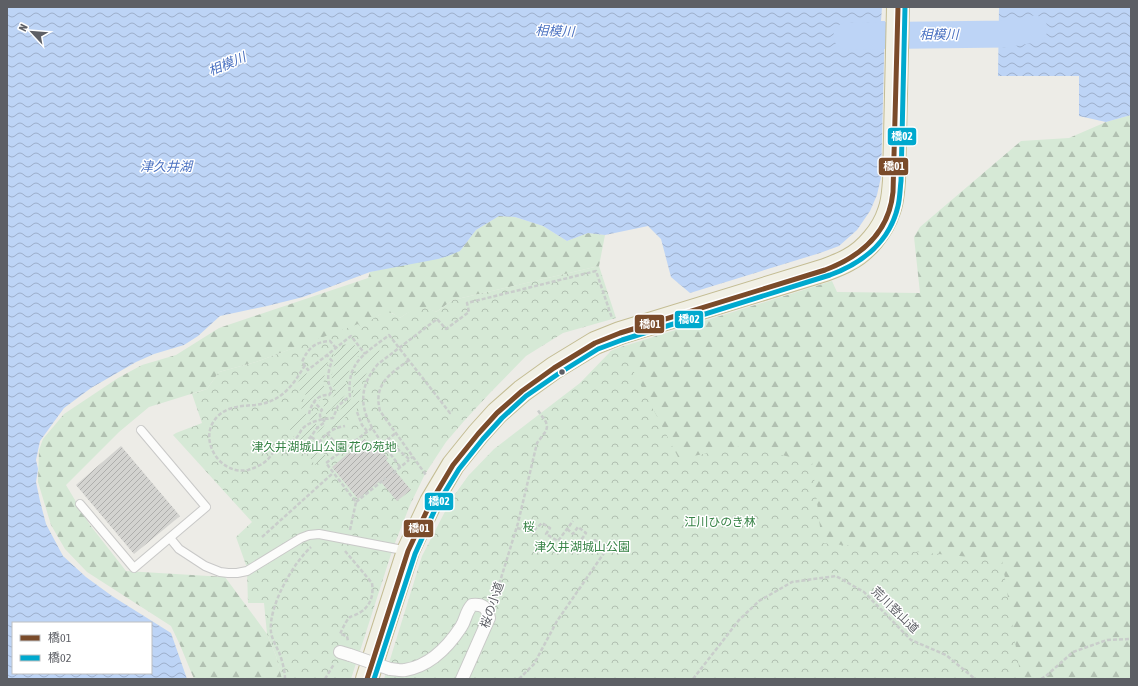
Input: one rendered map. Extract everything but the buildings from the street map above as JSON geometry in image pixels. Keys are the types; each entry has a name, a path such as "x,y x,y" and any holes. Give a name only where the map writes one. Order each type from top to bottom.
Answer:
{"highway":[{"path":"367,679 408,551 431,502 453,465 478,434 497,413 522,391 554,368 595,343 620,333 825,270 849,260 873,239 882,226 889,211 894,180 898,7"}],"street":[{"path":"345,653 390,669 404,670 420,665 435,656 451,641 462,626 467,611 472,605 477,604 483,606 487,611 489,618"},
{"name":"桜の小道","path":"462,679 489,618"}],"lane":[{"path":"80,504 134,568 206,507 141,430"},
{"path":"170,538 179,549 205,566 220,572 228,573 247,571 301,538 309,535 319,534 408,551"}],"path":[{"path":"400,467 372,428 364,411 363,392 371,372 378,364 438,318 446,329 469,312 467,303 596,271 613,323"},
{"path":"305,365 293,385 278,398 266,403 243,405 232,408 217,416 212,423 209,432 212,452 219,461 236,471 247,470 262,464 278,448 295,440 304,428 315,421 333,418 338,406 350,396 350,379 357,362 389,335 450,413 452,411"},
{"path":"336,348 330,341 321,342 312,346 305,353 302,362 308,370 328,355 351,336 365,354"},
{"path":"309,414 310,407 319,397 329,395 332,391 328,382 329,369 332,361 328,355"},
{"path":"409,360 385,379 378,394 378,403 380,411 428,477"},
{"path":"314,402 322,410 320,412 320,416 325,422 317,428 310,438 319,442"},
{"name":"桜の小道","path":"489,618 517,528 537,443 546,431 547,427 546,422 537,409"},
{"path":"357,412 357,417 367,431"},
{"path":"316,448 327,433 335,428 346,426"},
{"path":"356,502 326,463 372,428"},
{"path":"327,433 342,451"},
{"path":"383,443 396,433"},
{"path":"387,440 410,459"},
{"path":"392,473 413,457"},
{"path":"262,537 333,473"},
{"path":"347,539 356,502 386,478"},
{"path":"517,528 532,532 542,523 550,528 546,534 558,541 573,521"},
{"path":"567,530 573,534 578,527 586,533 581,540 590,547 595,540 607,548"},
{"path":"519,679 534,664 557,621 613,540"},
{"path":"285,679 280,654 271,633 271,621 286,581 301,558 315,544"},
{"path":"344,549 372,583 373,590 372,598 367,606 360,613 350,617 340,634 347,636 349,642"},
{"name":"荒川登山道","path":"693,679 739,620 759,601 792,582 836,576 864,592 912,640 946,655 975,679"},
{"path":"1041,679 1073,652 1107,640 1131,639"}],"green space":[{"path":"1131,115 1131,679 541,679 451,500 469,475 504,455 539,457 611,351 832,281 837,292 920,293 914,237 920,227 1021,141 1069,138 1106,122"},
{"path":"499,216 515,217 543,226 567,241 588,233 605,235 599,266 453,300 436,312 422,308 413,310 400,318 392,313 379,315 362,328 294,348 256,362 219,372 207,389 149,407 119,432 66,485 90,525 126,571 225,577 267,634 276,656 282,677 282,679 194,679 171,626 87,572 65,549 51,525 38,482 39,450 43,439 64,414 118,378 142,365 176,355 219,328 368,278 370,272 460,251 476,230"},
{"name":"津久井湖城山公園 花の苑地","path":"599,266 616,318 563,333 526,356 489,394 446,442 425,474 410,505 393,548 351,679 282,679 276,656 267,634 264,603 248,603 246,565 236,537 252,522 173,435 202,423 192,394 207,389 219,372 256,362 358,324 362,328 375,317 383,313 391,313 400,318 418,308 426,308 436,312 453,300"},
{"path":"351,341 361,353 353,363 348,374 345,394 330,410 331,412 326,414 326,409 319,401 322,399 326,403 331,401 337,393 334,389 332,381 332,372 337,359 333,354"},
{"name":"津久井湖城山公園","path":"621,347 679,459 742,446 812,462 822,543 1002,560 1021,679 384,679 422,556 451,500 469,475 494,449 580,383 611,351"},
{"path":"378,349 383,355 367,372 364,378 360,391 359,407 343,419 346,423 331,427 319,437 316,435 324,426 335,421 342,408 353,398 353,382 356,371 366,359"},
{"path":"325,360 328,363 324,381 325,391 317,394 311,400 306,411 306,415 312,416 314,408 318,411 318,417 303,424 293,437 290,430 294,422 301,416 302,405 306,395 295,387 305,372 307,374"},
{"path":"315,423 317,426 307,439 315,443 313,447 317,449 327,438 331,442 326,447 324,454 326,457 315,465 299,442 306,431"}],"water":[{"name":"津久井湖","path":"7,7 882,7 881,21 885,21 881,177 877,195 870,211 857,230 839,246 690,293 671,277 661,239 648,226 605,235 588,233 567,241 543,226 515,217 499,216 476,230 460,251 448,256 370,272 303,297 220,316 198,336 184,345 154,354 136,362 91,388 64,408 40,441 36,460 38,469 36,482 46,524 63,556 86,577 112,596 171,633 187,679 7,679"},
{"path":"999,7 1131,7 1131,115 1106,122 1079,116 1079,76 998,76"}],"waterway":[{"name":"相模川","path":"847,36 1005,34 1034,29"}],"transit line":[{"name":"橋01","path":"367,679 408,551 431,502 453,465 478,434 497,413 522,391 554,368 595,343 620,333 825,270 851,258 862,250 879,231 886,220 893,192 898,7"},
{"name":"橋02","path":"374,679 415,554 437,505 459,469 483,439 502,418 526,396 598,349 622,340 830,275 864,257 882,240 894,219 900,197 905,7"}],"park label":[{"name":"江川ひのき林","path":"720,522"},
{"name":"桜","path":"529,527"}]}
